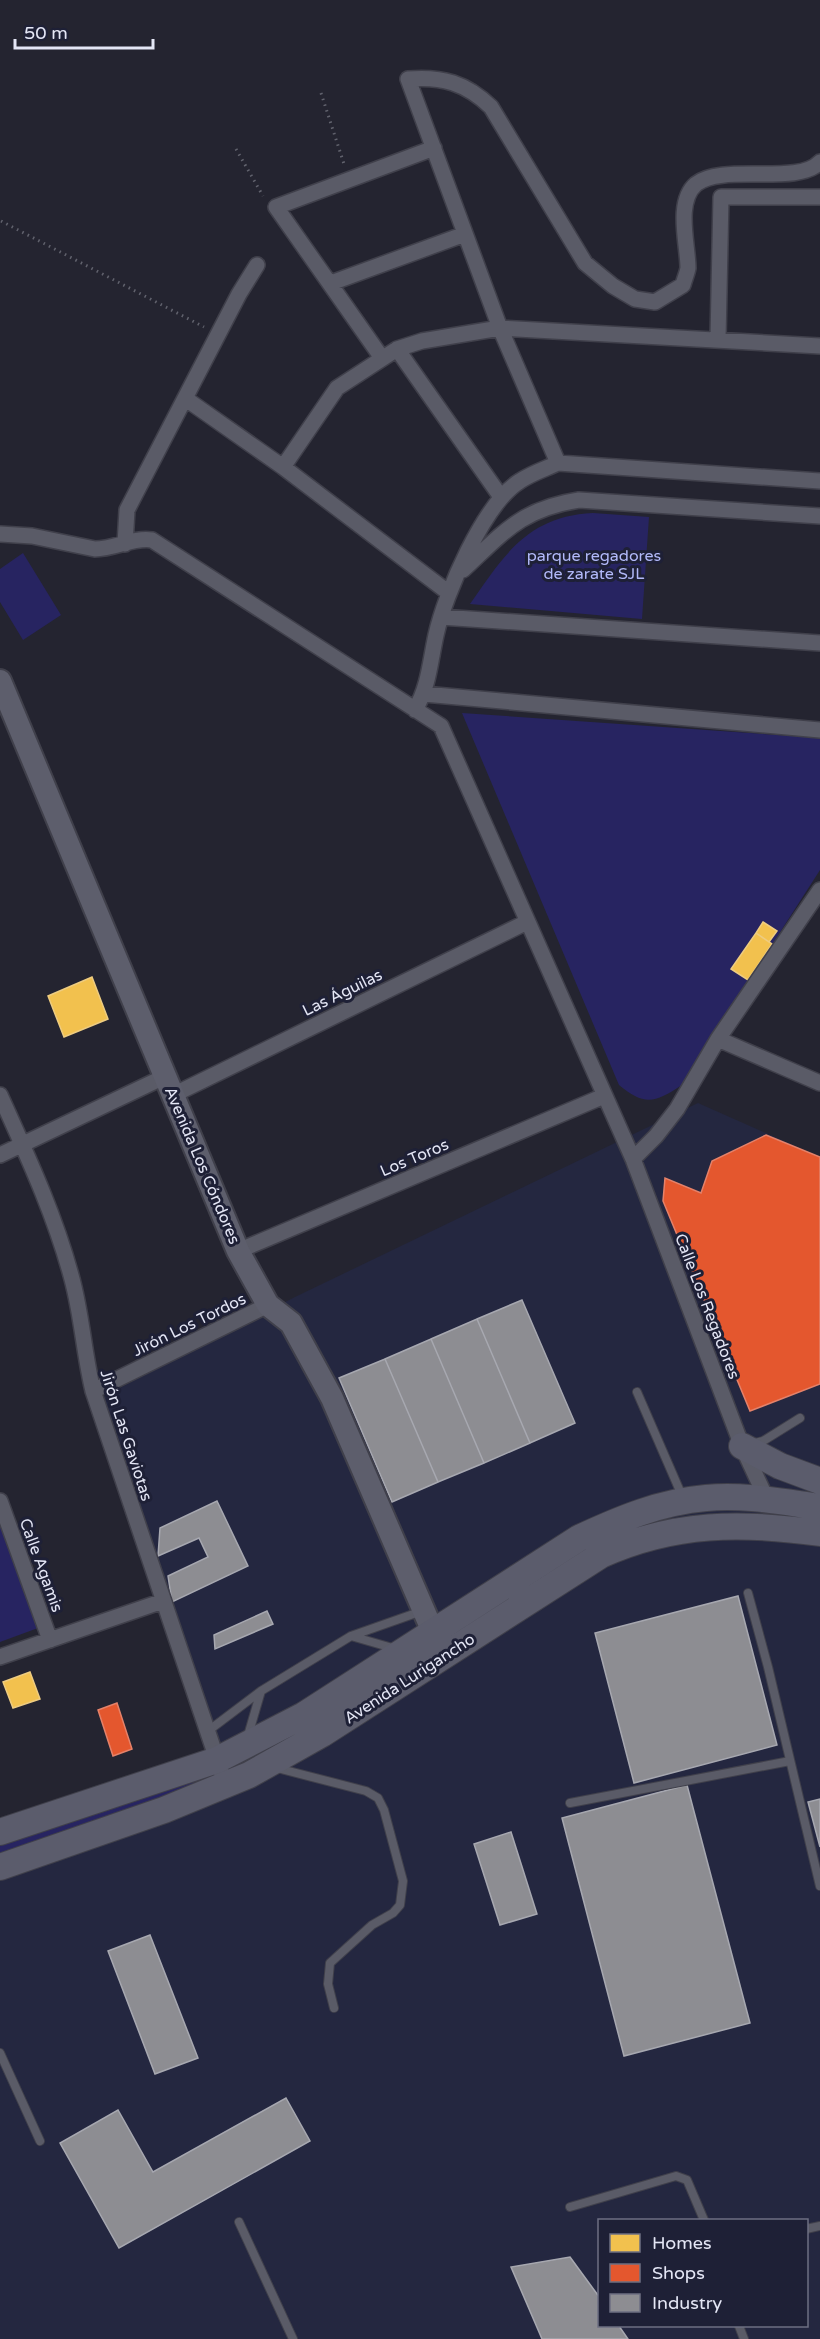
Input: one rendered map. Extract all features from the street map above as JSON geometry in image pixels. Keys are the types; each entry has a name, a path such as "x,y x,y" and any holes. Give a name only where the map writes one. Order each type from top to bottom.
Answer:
{"main road":[{"name":"Avenida Los Cóndores","path":"0,681 238,1251 268,1305 291,1323 332,1398 428,1621"},
{"path":"742,1446 780,1466 820,1481"},
{"name":"Avenida Lurigancho","path":"0,1832 217,1760 245,1746 304,1715 403,1651 428,1621 579,1538 620,1519 684,1500 707,1497 766,1500 820,1507"},
{"name":"Avenida Lurigancho","path":"0,1867 164,1810 226,1786 267,1765 322,1734 601,1555 653,1535 709,1526 781,1527 820,1533"}],"street":[{"path":"558,463 500,328 408,79 429,77 461,85 477,94 491,107 585,263 613,286 635,299 655,302 682,285 688,270 683,231 687,197 696,183 715,177 807,171 820,162"},
{"path":"382,358 276,207 434,148"},
{"path":"718,339 721,197 820,197"},
{"path":"331,283 465,234"},
{"path":"125,544 127,510 239,294 257,265"},
{"path":"283,467 337,388 397,349 422,341 500,328 820,346"},
{"path":"397,349 501,497"},
{"path":"186,399 452,586"},
{"path":"415,710 424,694 441,617 452,586 477,535 501,497 519,481 558,463 820,481"},
{"path":"452,586 521,518 552,504 579,500 820,516"},
{"name":"Calle Los Regadores","path":"0,534 32,536 96,549 143,539 152,540 441,726 633,1159 742,1446 766,1500 781,1527"},
{"path":"441,617 820,643"},
{"path":"424,694 820,730"},
{"path":"633,1159 656,1136 677,1109 718,1039 820,890"},
{"name":"Las Águilas","path":"0,1155 170,1085 527,922"},
{"path":"718,1039 820,1083"},
{"name":"Jirón Las Gaviotas","path":"0,1095 58,1230 73,1281 93,1391 226,1786"},
{"name":"Los Toros","path":"238,1251 604,1096"},
{"name":"Jirón Los Tordos","path":"93,1391 268,1305"},
{"name":"Calle Agamis","path":"0,1501 50,1640"},
{"path":"0,1657 163,1601"}],"lane":[{"path":"637,1392 684,1500"},
{"path":"742,1446 763,1441 800,1418"},
{"path":"748,1593 820,1886"},
{"path":"208,1731 261,1691 351,1636 428,1621"},
{"path":"351,1636 403,1651"},
{"path":"245,1746 261,1691"},
{"path":"570,1803 790,1761"},
{"path":"267,1765 366,1791 378,1797 384,1810 403,1881 400,1905 393,1913 372,1924 330,1963 328,1984 334,2008"},
{"path":"0,2053 40,2140"},
{"path":"570,2207 676,2176 687,2180 704,2219"},
{"path":"238,2222 293,2339"}],"path":[{"path":"321,93 350,180"},
{"path":"236,149 264,197 276,207"},
{"path":"1,221 219,334"}],"shaded area":[{"path":"698,1103 820,1157 820,2339 0,2339 0,1847 202,1780 219,1772 104,1396 295,1297"}],"green space":[{"name":"parque regadores de zarate SJL","path":"593,513 649,517 642,619 470,604 507,554 534,530 570,516"},
{"path":"23,553 61,615 23,640 0,602 0,569"},
{"path":"462,713 820,738 820,870 682,1085 664,1096 650,1100 643,1099 619,1085"},
{"path":"0,1524 38,1628 0,1642"},
{"path":"193,1778 195,1786 0,1856 0,1837"}],"building: Homes":[{"path":"763,922 777,931 769,942 756,933"},
{"path":"756,933 772,944 748,980 731,969"},
{"path":"92,977 108,1019 64,1037 48,996"},
{"path":"30,1672 40,1699 13,1708 3,1682"}],"building: Shops":[{"path":"766,1135 820,1157 820,1384 750,1411 663,1201 665,1178 701,1193 712,1161"},
{"path":"117,1703 132,1749 113,1756 98,1710"}],"building: Industry":[{"path":"522,1300 575,1423 530,1443 477,1319"},
{"path":"477,1319 530,1443 484,1463 431,1339"},
{"path":"431,1339 484,1463 438,1482 385,1359"},
{"path":"385,1359 438,1482 392,1502 339,1378"},
{"path":"217,1501 248,1566 172,1602 168,1576 208,1557 199,1538 158,1556 160,1528"},
{"path":"738,1596 777,1745 634,1783 595,1633"},
{"path":"267,1611 273,1624 215,1649 214,1635"},
{"path":"687,1785 750,2023 624,2056 562,1818"},
{"path":"820,1799 820,1847 808,1802"},
{"path":"511,1832 537,1914 500,1925 474,1844"},
{"path":"150,1935 198,2058 155,2074 108,1951"},
{"path":"286,2098 310,2141 119,2248 60,2143 118,2110 153,2172"},
{"path":"570,2257 598,2295 598,2327 620,2327 628,2339 542,2339 511,2267"}]}
